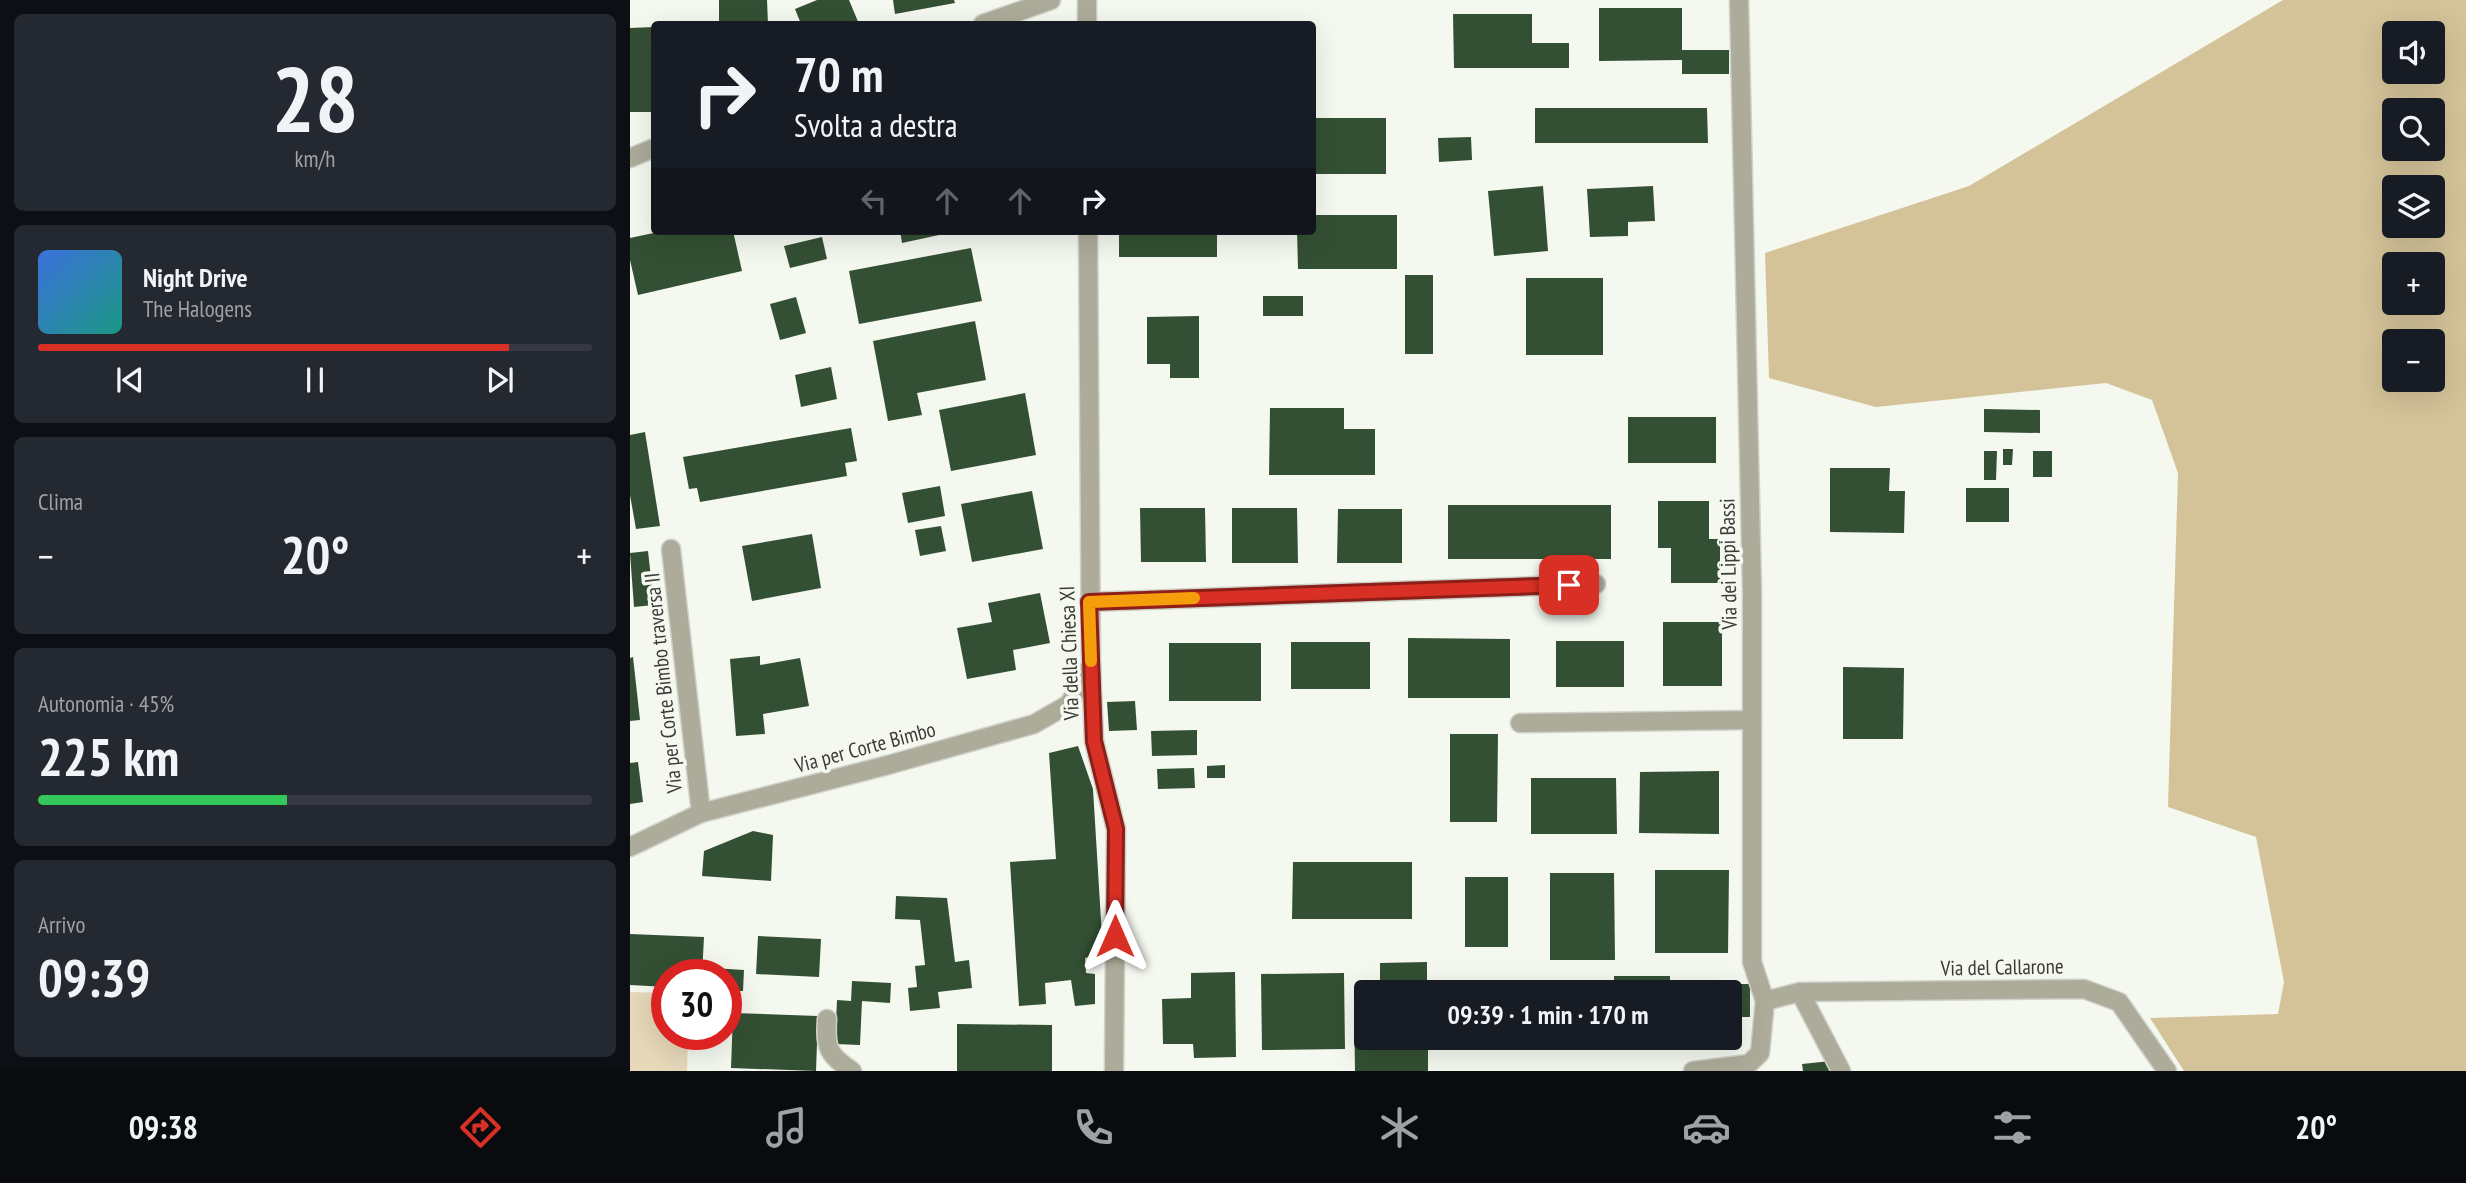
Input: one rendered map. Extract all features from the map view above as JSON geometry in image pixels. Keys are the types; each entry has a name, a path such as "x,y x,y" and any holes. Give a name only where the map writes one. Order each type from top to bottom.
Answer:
{"street":[{"path":"992,21 1052,0"},
{"path":"1087,0 1087,21"},
{"name":"Via dei Lippi Bassi","path":"1693,1071 1749,1068 1760,1053 1765,1002 1752,962 1751,543 1739,0"},
{"path":"630,158 651,149"},
{"name":"Via della Chiesa XI","path":"1088,235 1089,602 1094,741 1116,829 1114,1071"},
{"name":"Via per Corte Bimbo traversa II","path":"671,549 701,813"},
{"path":"1089,602 1596,584"},
{"name":"Via per Corte Bimbo","path":"630,847 701,813 1034,724 1069,704 1091,665"},
{"path":"1520,723 1752,720"},
{"name":"Via del Callarone","path":"1765,1002 1800,992 2084,989 2119,1002 2166,1071"},
{"path":"1800,992 1841,1071"},
{"path":"827,1019 825,1041 828,1050 852,1071"}],"shaded area":[{"path":"2283,0 2466,0 2466,1071 2184,1071 2150,1018 2278,1014 2284,982 2256,837 2168,807 2178,473 2152,400 2106,383 1876,407 1769,378 1765,253 1969,186"},
{"path":"630,992 651,993 651,1050 688,1050 687,1071 630,1071"}],"building":[{"path":"719,0 767,0 768,21 719,21"},
{"path":"817,0 849,0 858,21 800,21 795,9"},
{"path":"893,0 954,0 955,3 895,14"},
{"path":"1599,8 1682,8 1682,50 1729,50 1729,74 1682,74 1682,60 1599,61"},
{"path":"1453,14 1532,14 1532,43 1569,43 1569,68 1454,68"},
{"path":"651,27 651,112 630,112 630,28"},
{"path":"1535,108 1707,108 1708,143 1535,143"},
{"path":"1316,118 1386,118 1386,174 1316,174"},
{"path":"1471,137 1472,160 1439,162 1438,138"},
{"path":"1543,186 1548,251 1494,256 1488,191"},
{"path":"1653,186 1655,221 1628,222 1628,236 1590,237 1587,189"},
{"path":"1316,215 1397,215 1397,269 1298,269 1297,235 1316,235"},
{"path":"651,234 734,235 742,271 638,295 630,260 630,238"},
{"path":"901,235 939,235 902,243"},
{"path":"1119,235 1217,235 1217,257 1119,257"},
{"path":"822,237 827,259 790,268 784,246"},
{"path":"971,248 982,301 859,324 849,271"},
{"path":"1405,275 1433,275 1433,354 1405,354"},
{"path":"1526,278 1603,278 1603,355 1526,355"},
{"path":"1263,296 1303,296 1303,316 1263,316"},
{"path":"796,297 806,333 780,340 770,304"},
{"path":"1199,316 1199,378 1170,378 1170,364 1147,364 1147,317"},
{"path":"975,321 986,380 917,393 922,415 888,421 873,341"},
{"path":"831,367 837,399 801,407 795,375"},
{"path":"1025,393 1036,455 951,471 939,410"},
{"path":"1270,408 1344,408 1344,429 1375,429 1375,475 1269,475"},
{"path":"1984,409 2040,410 2040,433 1984,432"},
{"path":"1628,417 1716,417 1716,463 1628,463"},
{"path":"851,428 857,461 845,463 847,476 700,502 697,488 689,489 683,457"},
{"path":"645,432 660,526 636,529 630,495 630,435"},
{"path":"2003,449 2013,449 2012,465 2003,465"},
{"path":"1984,451 1997,451 1996,480 1984,480"},
{"path":"2033,451 2052,451 2052,477 2033,477"},
{"path":"1830,468 1890,468 1889,491 1905,491 1904,533 1830,532"},
{"path":"940,486 945,516 908,523 902,493"},
{"path":"1966,488 2009,488 2009,522 1966,522"},
{"path":"1032,491 1043,549 972,562 961,504"},
{"path":"1658,501 1709,501 1709,539 1720,539 1720,583 1671,583 1671,548 1658,548"},
{"path":"1448,505 1611,505 1611,559 1448,559"},
{"path":"1140,508 1205,508 1206,562 1141,562"},
{"path":"1232,508 1297,508 1298,563 1232,563"},
{"path":"1338,509 1402,509 1402,563 1337,563"},
{"path":"941,526 946,551 920,556 915,530"},
{"path":"812,534 821,588 752,601 742,546"},
{"path":"648,551 654,605 634,607 630,553"},
{"path":"1040,593 1050,643 1013,650 1016,670 967,679 957,628 992,622 988,603"},
{"path":"1663,622 1722,622 1722,686 1663,686"},
{"path":"1408,638 1510,639 1510,698 1408,698"},
{"path":"1556,641 1624,641 1624,687 1556,687"},
{"path":"1291,642 1370,642 1370,689 1291,689"},
{"path":"1169,643 1261,643 1261,701 1169,701"},
{"path":"760,656 760,665 800,658 809,706 763,714 765,734 736,736 730,659"},
{"path":"633,657 640,720 630,721 630,658"},
{"path":"1843,667 1904,668 1903,739 1843,739"},
{"path":"1135,701 1137,730 1109,731 1107,702"},
{"path":"1197,730 1197,755 1152,756 1151,731"},
{"path":"1450,734 1498,734 1497,822 1450,822"},
{"path":"1078,746 1093,789 1103,953 1085,958 1086,973 1095,974 1095,1004 1075,1006 1071,980 1045,983 1046,1004 1019,1006 1010,862 1056,859 1049,753"},
{"path":"638,762 643,802 630,804 630,763"},
{"path":"1225,765 1225,778 1207,778 1207,766"},
{"path":"1194,768 1195,788 1158,789 1157,769"},
{"path":"1719,771 1719,834 1639,833 1640,772"},
{"path":"1531,778 1616,778 1617,834 1531,834"},
{"path":"753,831 773,835 771,881 702,876 704,851"},
{"path":"1293,862 1412,862 1412,919 1292,919"},
{"path":"1655,870 1729,870 1728,953 1655,953"},
{"path":"1550,873 1614,873 1615,960 1550,960"},
{"path":"1465,877 1508,877 1508,947 1465,947"},
{"path":"896,896 947,898 955,962 969,960 972,988 938,992 940,1008 910,1011 908,988 917,987 915,966 925,965 920,920 895,919"},
{"path":"630,934 704,937 703,959 651,959 651,986 630,985"},
{"path":"758,936 821,939 819,977 756,974"},
{"path":"1427,962 1427,980 1380,980 1380,963"},
{"path":"742,970 744,970 742,991"},
{"path":"1235,972 1236,1057 1194,1058 1193,1044 1163,1044 1162,999 1191,998 1191,973"},
{"path":"1344,973 1345,1049 1262,1050 1261,974"},
{"path":"1614,976 1670,976 1670,980 1614,980"},
{"path":"852,981 891,983 890,1003 862,1001 860,1045 835,1044 837,1000 851,1001"},
{"path":"1742,984 1750,984 1750,1017 1742,1017"},
{"path":"742,1013 818,1016 816,1071 731,1068 732,1050 742,1050"},
{"path":"957,1024 1052,1025 1052,1071 957,1071"},
{"path":"1355,1050 1428,1050 1428,1071 1355,1071"},
{"path":"1831,1061 1832,1071 1803,1071 1802,1064"}],"slow traffic":[{"path":"1091,661 1089,602 1194,598"}],"route":[{"path":"1115,936 1116,829 1094,741 1089,602 1569,585"}]}
